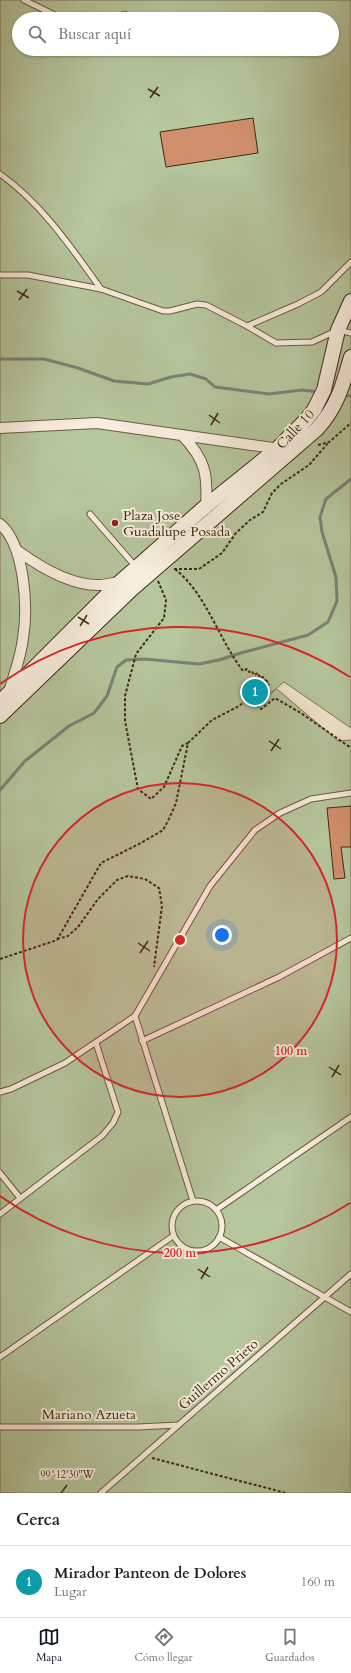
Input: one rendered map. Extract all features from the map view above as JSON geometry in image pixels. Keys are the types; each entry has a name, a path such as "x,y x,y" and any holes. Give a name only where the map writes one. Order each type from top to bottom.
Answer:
{"street":[{"name":"Calle 10","path":"126,585 136,568 206,506 278,448 305,421 322,395 345,332 351,301"},
{"name":"Calle 10","path":"126,585 171,563 205,526 296,448 325,420 339,395 351,357"},
{"path":"0,428 97,423 278,448 296,448"},
{"path":"182,435 192,445 202,460 206,480 205,526"},
{"path":"0,524 18,551 53,574 77,582 99,585 126,585"},
{"path":"4,699 16,668 24,638 24,585 18,551"},
{"path":"4,699 126,585"},
{"path":"0,716 126,585"}],"lane":[{"path":"24,0 49,12"},
{"path":"0,174 19,187 56,227 101,289"},
{"path":"247,326 298,304 321,292 351,262"},
{"path":"0,275 28,275 101,289 163,311 170,311 197,304 206,305 247,326 276,344 312,342 345,332"},
{"path":"90,514 136,568"},
{"path":"0,1092 11,1089 65,1063 136,1016 210,886 255,830 280,813 311,799 351,793"},
{"path":"142,1041 279,977 351,938"},
{"path":"136,1016 142,1041 193,1201"},
{"path":"0,1214 102,1136 112,1123 118,1112 96,1043"},
{"path":"216,1210 351,1117"},
{"path":"0,1173 20,1198"},
{"path":"193,1201 209,1204 216,1210 221,1223 219,1237 210,1247 196,1251 182,1247 173,1236 172,1221 179,1208 193,1201"},
{"path":"0,1357 173,1236"},
{"path":"219,1237 351,1312"},
{"name":"Guillermo Prieto","path":"101,1493 351,1274"},
{"name":"Mariano Azueta","path":"0,1427 138,1427 178,1425"}],"path":[{"path":"171,563 199,569 222,553 236,532 250,520 263,512 272,493 281,484 310,465 329,442 351,422"},
{"path":"296,448 307,448 329,442"},
{"path":"171,563 184,576 204,602 216,628 243,671 247,669 249,672 252,671 254,675 258,673 260,678 263,677 269,684 252,701 261,710 275,698 302,713 351,748"},
{"path":"154,570 166,600 164,618 136,654 125,696 125,721 138,789 151,799 164,787 182,746 188,743 212,720 239,706 250,698 266,681"},
{"path":"57,940 101,863 163,830 176,803 188,743"},
{"path":"0,959 68,936 78,927 98,899 117,880 128,876 145,879 159,888 162,906 152,986"},
{"path":"143,1456 286,1493"}],"green space":[{"path":"0,0 351,0 351,728 284,682 261,701 277,689 338,741 351,740 351,1493 0,1493"}],"building":[{"path":"253,118 258,153 166,167 160,132"},
{"path":"351,806 351,847 341,847 345,878 334,879 327,808"}],"waterway":[{"path":"0,359 44,359 78,368 114,381 148,384 171,377 190,374 206,379 215,387 269,394 302,390 319,392"},
{"path":"342,395 351,396"},
{"path":"0,790 25,761 69,726 94,713 107,696 117,667 126,660 144,659 199,664 219,660 308,635 328,622 337,601 336,577 322,532 320,517 326,499 351,479"}],"place":[{"name":"Plaza Jose Guadalupe Posada","path":"115,523"},
{"name":"Mirador Panteon de Dolores","path":"255,692"}]}
